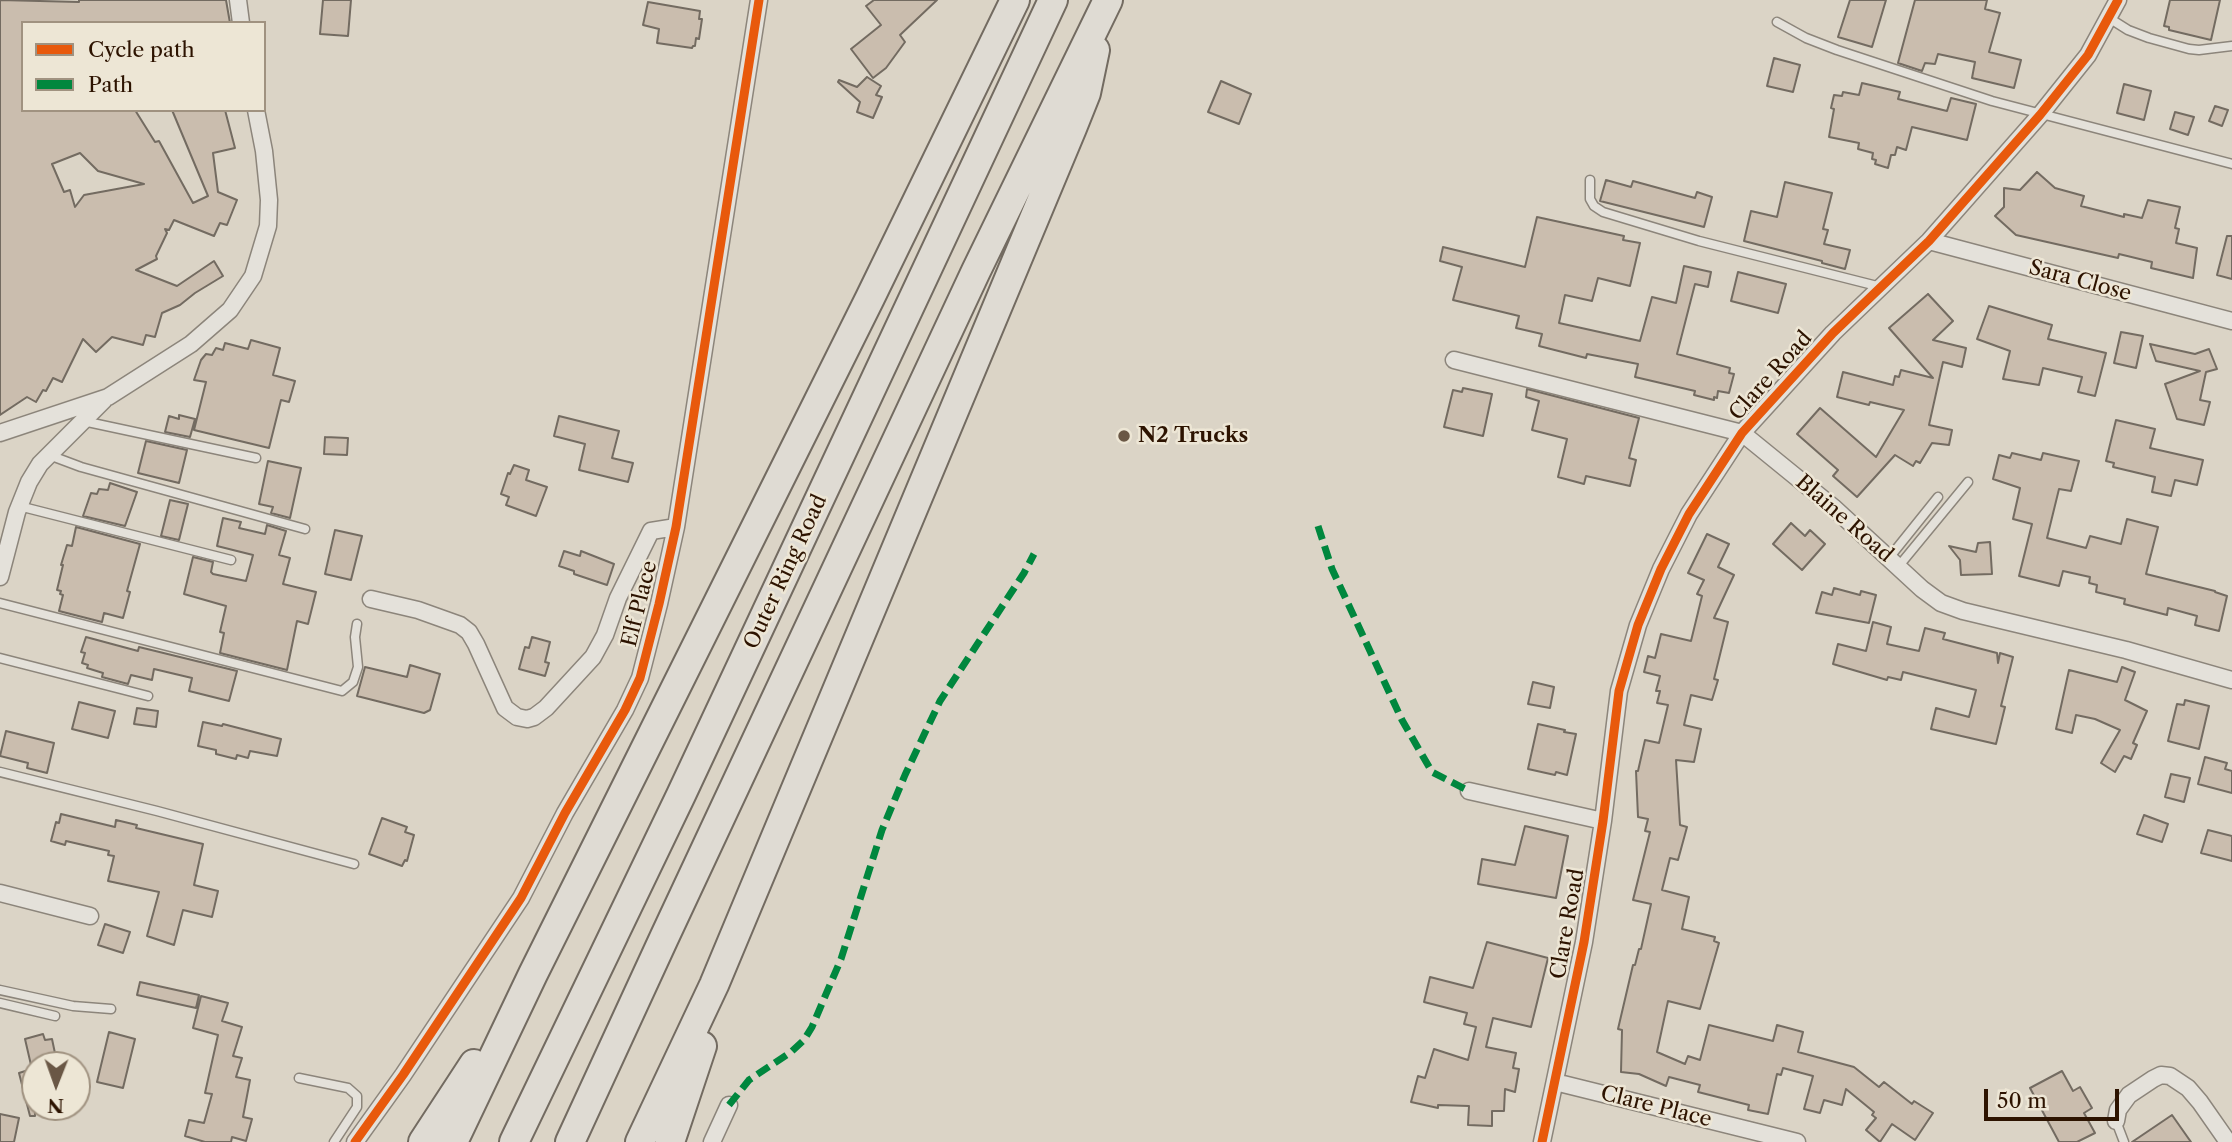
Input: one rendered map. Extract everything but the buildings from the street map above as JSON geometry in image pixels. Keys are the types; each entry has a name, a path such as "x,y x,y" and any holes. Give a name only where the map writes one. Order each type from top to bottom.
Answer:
{"highway":[{"path":"432,1137 533,974 870,298 1014,0"},
{"name":"Outer Ring Road","path":"514,1142 714,726 1053,0"},
{"path":"640,1142 714,985 1086,93 1106,3"},
{"path":"570,1142 965,296 1106,3"},
{"path":"670,1142 707,1031 714,985"}],"street":[{"path":"238,0 241,21"},
{"name":"Elf Place","path":"357,1139 521,898 565,813 625,709 642,668 676,527 759,0"},
{"name":"Clare Road","path":"1542,1142 1584,942 1604,821 1619,691 1637,625 1661,569 1689,514 1742,433 1833,333 1928,241 2040,116 2088,55 2118,0"},
{"path":"0,577 19,506 40,464 108,397 191,344 230,310 253,276 268,226 269,200 256,112"},
{"name":"Sara Close","path":"1928,241 2232,321"},
{"name":"Blaine Road","path":"1454,360 1742,433 1833,507 1922,589 1941,603 1963,611 2126,650 2232,680"},
{"path":"0,432 108,397"},
{"path":"370,600 418,610 460,625 469,632 476,644 505,708 517,718 527,719 546,708 593,657 651,531 676,527"},
{"path":"1469,791 1604,821"},
{"path":"0,893 90,916"},
{"path":"2116,1121 2118,1110 2129,1095 2161,1075 2170,1076 2194,1095 2228,1142"},
{"name":"Clare Place","path":"1555,1082 1797,1142"},
{"path":"712,1142 729,1105"}],"lane":[{"path":"2109,18 2138,34 2189,49 2232,46"},
{"path":"1777,22 1806,38 1850,54 2040,116 2232,164"},
{"path":"1590,180 1590,199 1594,206 1604,212 1699,241 1881,287"},
{"path":"83,421 256,458"},
{"path":"49,455 81,467 304,529"},
{"path":"1894,562 1968,482"},
{"path":"1894,562 1938,496"},
{"path":"19,506 231,561"},
{"path":"0,603 342,691 353,682 358,667 355,637 357,624"},
{"path":"0,658 148,696"},
{"path":"0,772 354,864"},
{"path":"0,990 73,1006 111,1009"},
{"path":"0,1003 55,1016"},
{"path":"299,1078 348,1088 357,1096 357,1107 334,1142"},
{"path":"2116,1121 2124,1142"},
{"path":"343,1128 357,1139"}],"marked path":[{"path":"1318,526 1332,569 1402,720 1432,772 1469,791"},
{"path":"729,1105 749,1080 791,1052 804,1040 812,1027 841,959 882,830 905,775 940,701 1034,554"}],"cycle path":[{"path":"355,1142 521,898 640,678 676,527 759,0"},
{"path":"1542,1142 1584,942 1603,821 1619,691 1638,625 1661,569 1689,514 1742,433 1833,333 1929,241 2040,115 2088,55 2118,0"}],"place":[{"name":"N2 Trucks","path":"1124,436"}]}
